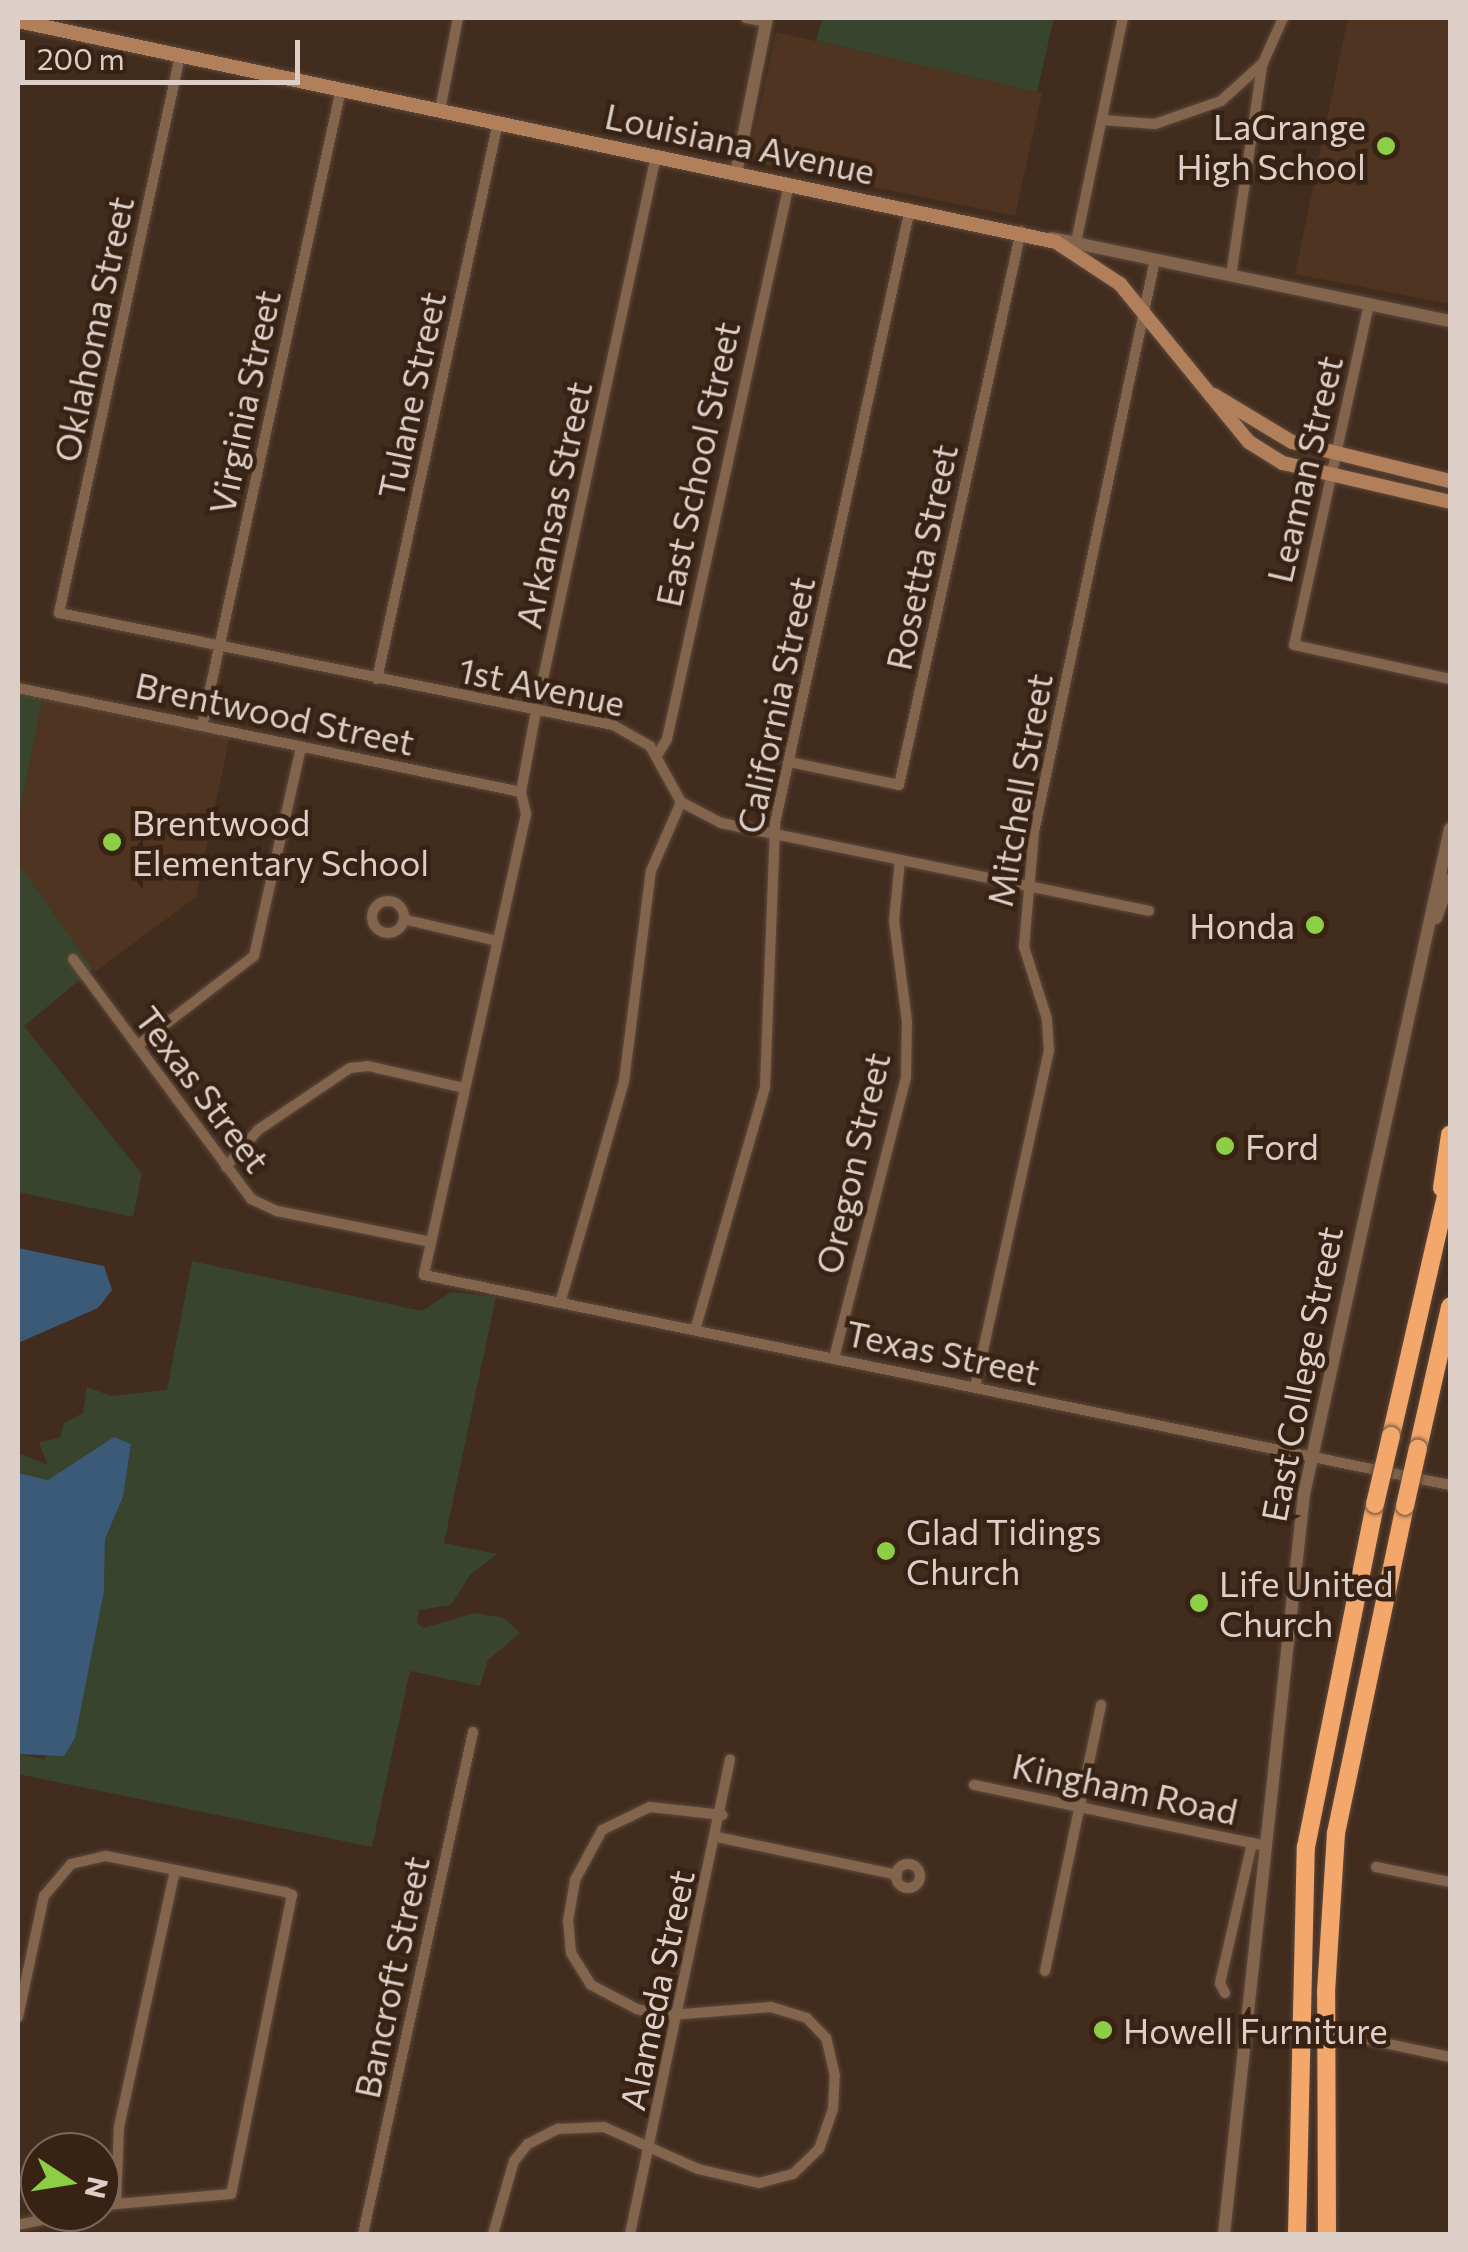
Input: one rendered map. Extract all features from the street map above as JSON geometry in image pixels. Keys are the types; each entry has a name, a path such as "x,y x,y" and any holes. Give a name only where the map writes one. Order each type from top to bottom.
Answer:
{"highway":[{"path":"1436,1243 1450,1135"},
{"path":"1297,2234 1306,1847 1375,1504 1450,1178"},
{"path":"1327,2234 1326,1992 1336,1833 1450,1307"}],"main road":[{"name":"Louisiana Avenue","path":"18,21 1076,247 1113,278 1209,391"},
{"path":"1209,391 1268,432 1450,481"},
{"path":"1209,391 1249,442 1283,463 1450,502"}],"street":[{"path":"440,110 458,18"},
{"path":"736,173 766,20 746,18"},
{"path":"1123,18 1076,247 1450,321"},
{"path":"1231,276 1263,62 1283,18"},
{"name":"Oklahoma Street","path":"59,613 180,56"},
{"path":"1102,120 1154,124 1190,116 1221,101 1263,62"},
{"name":"Virginia Street","path":"202,726 341,89"},
{"name":"Tulane Street","path":"377,679 498,122"},
{"name":"Arkansas Street","path":"424,1275 526,814 522,792 536,710 656,156"},
{"name":"East School Street","path":"658,754 667,739 789,184"},
{"name":"California Street","path":"694,1330 764,1088 774,834 910,209"},
{"name":"Rosetta Street","path":"789,762 899,784 1020,232"},
{"name":"Mitchell Street","path":"974,1387 1048,1050 1047,1018 1024,947 1027,886 1155,260"},
{"name":"Leaman Street","path":"1369,304 1294,645 1450,679"},
{"name":"1st Avenue","path":"59,613 623,728 658,754 680,802"},
{"name":"Brentwood Street","path":"18,688 522,792"},
{"path":"137,1046 254,956 301,747"},
{"path":"560,1303 624,1081 652,871 680,802 721,824 1150,911"},
{"name":"East College Street","path":"1224,2234 1258,1844 1310,1456 1450,829"},
{"name":"Oregon Street","path":"834,1358 906,1077 907,1022 894,921 900,860"},
{"name":"East College Street","path":"1425,948 1450,880"},
{"path":"407,920 497,941"},
{"name":"Texas Street","path":"73,959 226,1167 264,1206 431,1242"},
{"path":"226,1167 258,1130 350,1068 368,1066 464,1088"},
{"name":"Texas Street","path":"424,1275 1450,1484"},
{"path":"1045,1971 1101,1705"},
{"name":"Bancroft Street","path":"363,2234 473,1732"},
{"name":"Alameda Street","path":"630,2234 723,1815 730,1759"},
{"name":"Kingham Road","path":"974,1785 1258,1844"},
{"path":"493,2234 508,2170 536,2138 590,2125 650,2145 708,2173 769,2182 808,2163 832,2117 830,2050 807,2018 771,2008 679,2014 625,2005 591,1985 571,1953 571,1896 593,1841 620,1816 666,1806 723,1815"},
{"path":"718,1837 897,1874"},
{"path":"1224,1994 1220,1983 1258,1844"},
{"path":"18,2017 44,1896 62,1870 97,1856 292,1895 231,2194 120,2204"},
{"path":"1376,1867 1450,1882"},
{"path":"119,2132 175,1870"},
{"path":"1365,2039 1450,2057"}],"shaded area":[{"name":"LaGrange High School","path":"1348,18 1450,18 1450,304 1295,274"},
{"path":"776,32 1042,93 1015,216 748,161"},
{"name":"Brentwood Elementary School","path":"43,697 230,735 196,897 95,972 18,863 18,821"}],"green space":[{"path":"822,18 1054,18 1037,92 816,41"},
{"path":"18,692 43,697 18,821"},
{"path":"18,863 93,969 24,1026 142,1174 133,1217 18,1192"},
{"path":"192,1261 422,1311 451,1292 496,1297 444,1543 497,1554 470,1575 451,1605 419,1610 417,1623 423,1628 475,1613 504,1618 520,1633 488,1660 480,1686 410,1671 372,1847 18,1774 18,1754 45,1759 104,1591 105,1539 123,1497 131,1444 114,1437 48,1480 18,1473 18,1453 48,1465 39,1443 60,1437 64,1423 83,1413 87,1387 111,1396 167,1390"}],"water":[{"path":"18,1248 104,1266 112,1290 98,1308 18,1343"},
{"path":"114,1437 131,1444 123,1497 105,1539 104,1591 75,1738 64,1756 18,1754 18,1473 48,1480"}],"place":[{"name":"LaGrange High School","path":"1386,146"},
{"name":"Brentwood Elementary School","path":"112,842"},
{"name":"Honda","path":"1315,925"},
{"name":"Ford","path":"1225,1146"},
{"name":"Glad Tidings Church","path":"886,1551"},
{"name":"Life United Church","path":"1199,1603"},
{"name":"Howell Furniture","path":"1103,2030"}]}
